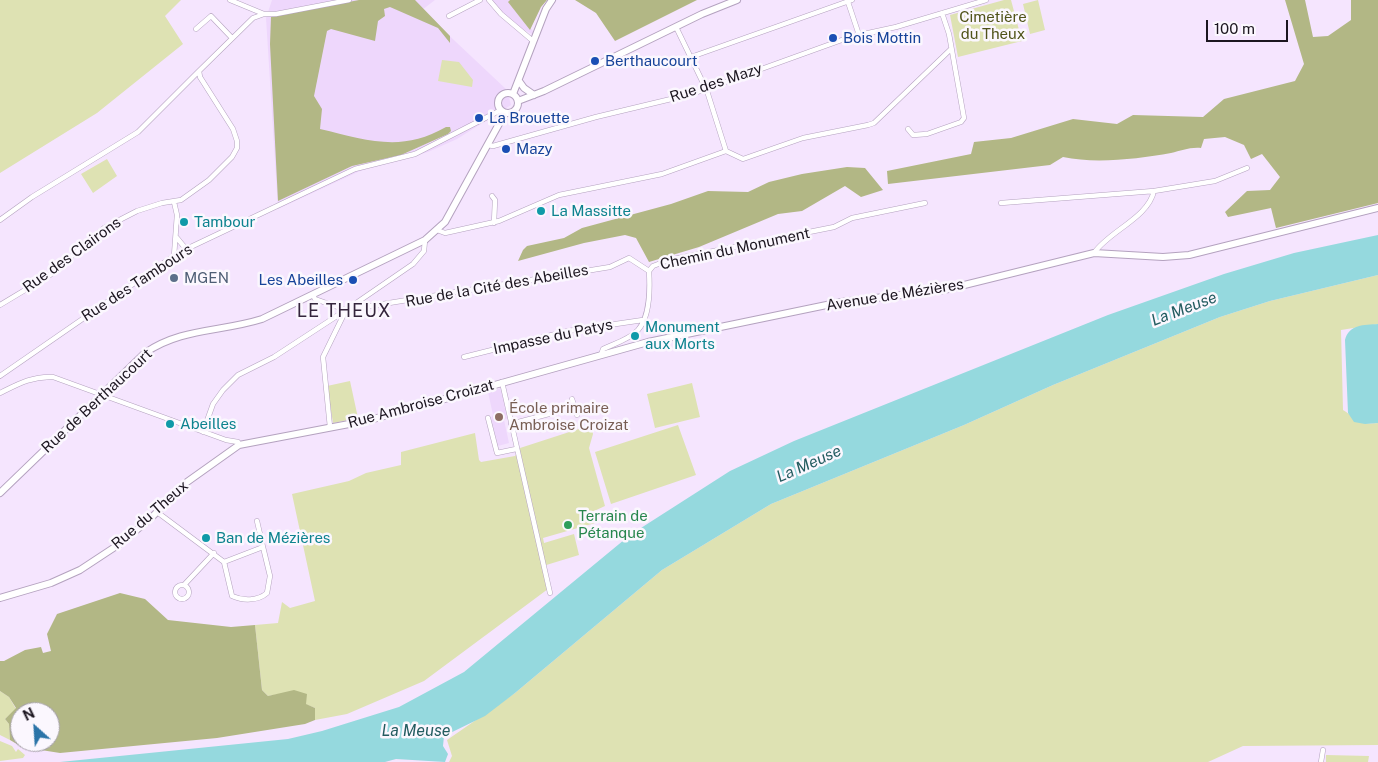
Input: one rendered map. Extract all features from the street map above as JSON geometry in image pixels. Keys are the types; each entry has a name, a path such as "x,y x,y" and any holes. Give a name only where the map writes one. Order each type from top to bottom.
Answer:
{"main road":[{"path":"513,94 546,8 552,0"},
{"path":"518,101 702,14 738,0"},
{"path":"519,82 534,95"},
{"path":"507,93 513,94 518,101 515,110 503,112 498,102 501,96 507,93"},
{"name":"Rue de Berthaucourt","path":"0,493 144,353 156,345 176,336 244,325 312,295 425,240 445,222 488,145 503,112"},
{"name":"Avenue de Mézières","path":"601,355 648,342 840,302 944,290 1094,252 1163,257 1189,255 1378,208"},
{"name":"Rue Ambroise Croizat","path":"240,445 370,420 601,355"},
{"name":"Rue du Theux","path":"0,598 51,583 80,570 121,543 157,512 187,482 240,445"}],"street":[{"path":"230,0 264,14"},
{"path":"0,220 32,197 138,132 253,18 264,14 276,14 349,0"},
{"path":"449,16 480,0"},
{"path":"489,0 501,14 533,41"},
{"name":"Rue des Mazy","path":"488,145 493,146 706,89 859,35 942,14 986,0"},
{"path":"691,57 850,1 859,35"},
{"path":"908,129 913,135 921,135 961,122 964,118 952,49 942,14"},
{"path":"196,29 211,16 232,38"},
{"path":"676,27 706,89 726,151"},
{"path":"437,230 445,233 494,223 559,195 662,174 726,151 743,159 803,138 874,123 952,49"},
{"name":"Rue des Clairons","path":"0,305 50,274 91,238 120,218 162,203 180,200 224,167 237,148 237,141 233,129 200,78 199,71"},
{"name":"Rue des Tambours","path":"0,376 186,249 355,169 416,154 503,112"},
{"path":"1001,203 1154,191 1215,181 1247,168"},
{"path":"1094,252 1106,239 1135,218 1154,191"},
{"path":"492,196 495,200 494,223"},
{"path":"174,202 177,215 177,238 174,256"},
{"name":"Chemin du Monument","path":"643,320 649,271 654,266 669,260 834,227 852,218 925,203"},
{"path":"177,238 186,249"},
{"path":"203,432 213,404 223,390 238,375 274,357 413,264 424,251 425,240"},
{"name":"Rue de la Cité des Abeilles","path":"312,295 315,299 346,310 610,267 629,258 649,271"},
{"path":"330,427 323,357 346,310"},
{"path":"601,355 603,349 638,331 643,320"},
{"name":"Impasse du Patys","path":"464,357 568,331 643,320"},
{"path":"0,394 38,376 53,377 203,432 238,442 240,445"},
{"path":"502,382 550,593"},
{"path":"572,399 577,416"},
{"path":"511,424 575,408"},
{"path":"488,418 497,453 516,449"},
{"path":"157,512 224,562 232,596 239,599 261,598 267,593 270,576 257,521"},
{"path":"224,562 263,547"},
{"path":"184,585 214,553"},
{"path":"1321,762 1323,750"}],"shaded area":[{"path":"272,0 435,0 422,10 507,90 511,105 457,139 428,152 360,171 278,209 266,18"},
{"path":"359,0 415,0 450,36 450,43 438,28 390,7 384,9 385,16 378,21 375,41 331,29 327,31 314,96 322,109 320,129 384,142 414,140 446,127 450,127 451,131 401,155 352,166 278,201 270,44 271,17"},
{"path":"490,0 510,0 509,3 539,38 512,23"},
{"path":"510,0 547,0 541,7 530,30 508,2"},
{"path":"575,0 697,0 615,41 596,13"},
{"path":"1285,0 1305,0 1313,37 1328,36 1351,20 1351,0 1378,0 1378,203 1276,228 1271,208 1228,217 1225,212 1247,191 1270,190 1280,177 1262,154 1251,159 1244,145 1225,137 1204,139 1201,148 1145,157 1089,160 1063,157 1050,165 888,184 887,171 971,154 974,142 1011,138 1073,119 1117,124 1133,115 1203,117 1224,99 1295,81 1304,64"},
{"path":"847,167 865,168 883,190 861,197 845,186 802,211 778,214 699,247 649,262 636,238 625,235 584,243 518,261 527,246 564,238 582,228 671,204 708,191 748,192 769,182 802,174"},
{"name":"École primaire Ambroise Croizat","path":"501,388 507,418 504,420 509,443 498,446 491,418 493,415 488,392"},
{"path":"120,593 145,599 168,620 231,627 255,625 262,690 268,696 294,690 307,694 306,704 315,708 315,720 305,724 217,738 60,753 54,752 60,752 60,702 12,702 9,697 0,691 0,661 4,661 25,650 41,647 43,653 51,651 47,634 57,614"},
{"path":"10,714 10,740 9,724 5,719"}],"green space":[{"path":"0,0 181,0 165,16 183,44 97,113 0,173"},
{"name":"Cimetière du Theux","path":"1004,0 1011,0 1022,41 958,57 950,15"},
{"path":"1038,0 1045,30 1030,34 1023,4"},
{"path":"442,60 459,62 473,80 472,87 438,81"},
{"path":"107,159 117,176 93,193 81,174"},
{"path":"1378,275 1378,324 1341,330 1343,410 1361,422 1378,423 1378,745 1243,746 1208,762 449,762 452,756 447,740 515,693 662,570 771,504 1220,317 1270,301"},
{"path":"350,381 358,418 333,423 327,386"},
{"path":"692,383 700,417 655,428 647,394"},
{"path":"591,425 593,434 589,448 605,506 592,512 595,523 543,538 544,543 574,534 579,555 543,566 548,589 424,681 347,714 315,720 315,708 280,694 268,696 262,690 255,625 278,623 282,602 290,608 315,601 292,494 349,481 366,473 401,465 401,452 475,433 479,460 481,462 515,456 520,448"},
{"path":"678,425 696,475 611,504 595,452"},
{"path":"0,691 9,697 12,702 10,702 10,714 5,719 9,724 10,740 0,735"},
{"path":"0,741 10,745 10,752 22,752 25,755 23,758 0,761"},
{"path":"1326,755 1369,756 1368,762 1326,762"}],"water":[{"name":"La Meuse","path":"1378,235 1378,275 1270,301 1220,317 771,504 662,570 485,716 444,736 443,746 448,754 445,762 396,759 385,762 60,762 288,739 322,731 399,707 464,672 630,535 730,471 794,441 1108,315 1224,274 1294,253"},
{"path":"1378,324 1378,423 1365,424 1354,422 1348,413 1345,340 1350,331 1358,326"}],"place":[{"name":"Bois Mottin","path":"833,38"},
{"name":"Berthaucourt","path":"595,61"},
{"name":"La Brouette","path":"479,118"},
{"name":"Mazy","path":"506,149"},
{"name":"La Massitte","path":"541,211"},
{"name":"Tambour","path":"184,222"},
{"name":"MGEN","path":"174,278"},
{"name":"Les Abeilles","path":"353,280"},
{"name":"Monument aux Morts","path":"635,336"},
{"name":"École primaire Ambroise Croizat","path":"499,417"},
{"name":"Abeilles","path":"170,424"},
{"name":"Terrain de Pétanque","path":"568,525"},
{"name":"Ban de Mézières","path":"206,538"}],"district":[{"name":"LE THEUX","path":"344,311"}]}
